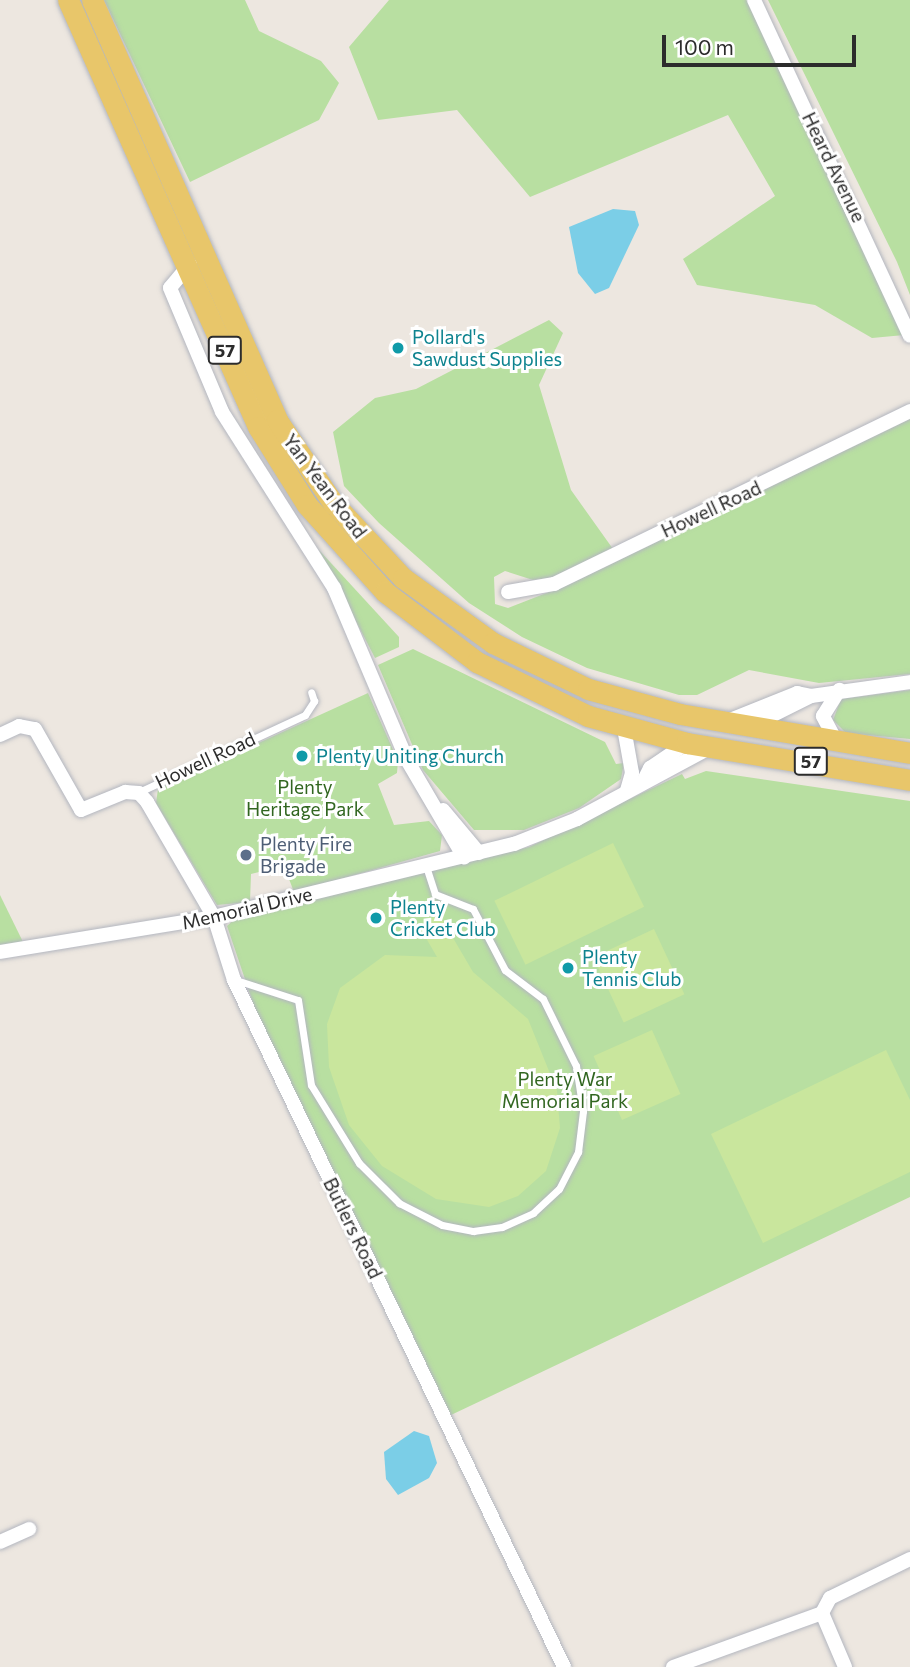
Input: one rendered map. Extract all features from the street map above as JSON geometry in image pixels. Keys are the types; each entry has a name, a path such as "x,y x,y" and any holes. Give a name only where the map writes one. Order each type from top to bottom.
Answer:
{"main road":[{"name":"Yan Yean Road","path":"74,2 190,264 258,427 344,550 401,606 477,662 554,703 624,728 687,743 910,780"},
{"name":"Yan Yean Road","path":"74,2 262,391 311,475 355,530 425,596 516,656 588,689 725,723 753,724 910,752"},
{"path":"687,743 725,723"},
{"name":"Memorial Drive","path":"711,747 753,724"}],"street":[{"name":"Heard Avenue","path":"754,0 910,336"},
{"path":"190,264 170,288 250,464 334,588 407,760 472,855"},
{"name":"Howell Road","path":"508,592 554,584 910,411"},
{"path":"753,724 811,695 840,689 910,682"},
{"path":"835,739 823,716 840,689"},
{"path":"725,723 797,693 811,695"},
{"name":"Howell Road","path":"0,735 19,726 35,729 81,810 139,793"},
{"path":"624,728 632,773 627,791"},
{"name":"Memorial Drive","path":"0,952 214,917 472,855 554,830 643,782 687,743"},
{"name":"Memorial Drive","path":"643,782 658,780 711,747"},
{"name":"Butlers Road","path":"139,793 214,917 234,980 564,1667"},
{"path":"0,1542 29,1529"},
{"path":"673,1667 822,1613 830,1598 910,1559"},
{"path":"822,1613 845,1667"}],"lane":[{"name":"Howell Road","path":"139,793 305,715 314,701 311,692"},
{"path":"234,980 298,1000 311,1085 359,1163 399,1203 442,1225 472,1231 502,1227 533,1213 559,1189 578,1152 583,1111 576,1066 550,1008 505,970 473,909 435,894 426,866"}],"green space":[{"path":"104,0 245,0 259,31 321,61 339,83 319,120 190,182"},
{"path":"389,0 747,0 904,335 872,338 815,305 697,285 683,259 775,196 728,115 530,197 457,110 378,120 349,47"},
{"path":"768,0 910,0 910,295 897,262"},
{"path":"549,320 563,333 539,385 571,490 613,549 557,577 533,580 505,571 494,577 495,604 508,608 572,583 910,419 910,674 819,683 749,670 697,695 679,695 587,668 522,637 469,603 379,523 344,486 333,432 375,398 416,389"},
{"path":"319,550 399,637 399,647 375,658"},
{"path":"413,649 605,742 616,764 624,763 621,779 579,808 524,830 474,830 423,770 378,665"},
{"path":"910,690 910,739 846,733 833,720 841,699"},
{"name":"Plenty Heritage Park","path":"368,693 398,761 397,773 378,784 394,825 429,821 442,835 440,851 294,892 284,866 251,874 250,902 217,905 156,803 158,789"},
{"name":"Plenty War Memorial Park","path":"706,771 910,801 910,1197 451,1415 254,1006 227,926 237,917 529,847 682,774 685,779"},
{"path":"613,843 644,907 525,965 494,901"},
{"path":"0,895 23,942 0,946"},
{"path":"439,914 473,972 528,1019 557,1091 560,1128 546,1171 518,1196 489,1207 436,1199 382,1166 349,1125 329,1067 327,1024 340,988 385,955 437,957 419,926"},
{"path":"654,929 684,994 624,1023 593,957"},
{"path":"652,1030 680,1094 622,1120 594,1056"},
{"path":"886,1050 910,1100 910,1172 763,1243 711,1134"}],"water":[{"path":"613,209 635,211 639,225 609,288 595,294 578,273 569,227"},
{"path":"414,1431 429,1436 437,1463 429,1478 398,1495 386,1479 384,1452"}],"place":[{"name":"Pollard's Sawdust Supplies","path":"398,348"},
{"name":"Plenty Uniting Church","path":"302,756"},
{"name":"Plenty Fire Brigade","path":"246,855"},
{"name":"Plenty Cricket Club","path":"376,918"},
{"name":"Plenty Tennis Club","path":"568,968"}]}
